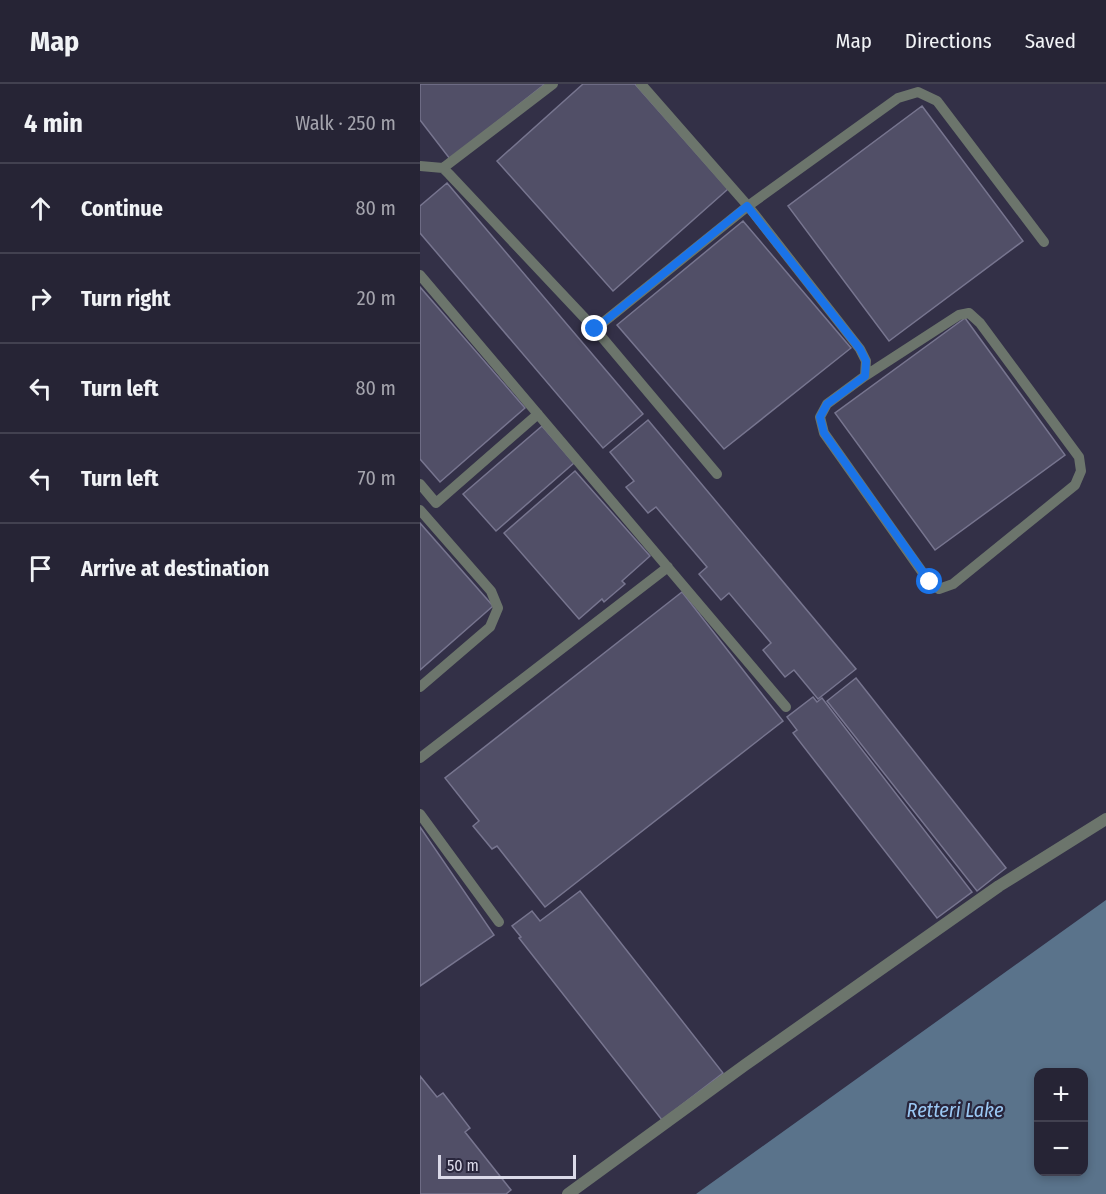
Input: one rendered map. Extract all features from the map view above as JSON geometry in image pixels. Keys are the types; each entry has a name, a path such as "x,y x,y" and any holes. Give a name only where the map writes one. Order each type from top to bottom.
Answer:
{"street":[{"path":"568,1194 745,1065 980,900 1106,819"}],"lane":[{"path":"442,168 553,84"},
{"path":"640,84 747,206 860,349 866,361 865,376 827,404 820,417 824,433 930,582 939,589 953,584 1075,485 1081,471 1079,457 980,323 969,313 958,315 865,376"},
{"path":"595,329 747,206 897,98 918,92 937,101 1044,242"},
{"path":"420,166 442,168 595,329 717,474"},
{"path":"420,275 786,707"},
{"path":"420,484 436,503 538,414"},
{"path":"420,510 491,591 498,608 490,627 420,687"},
{"path":"420,758 668,567"},
{"path":"420,814 499,922"}],"water":[{"name":"Retteri Lake","path":"1106,900 1106,1194 696,1194"}],"building":[{"path":"420,84 545,84 450,159 420,120"},
{"path":"583,84 635,84 728,189 613,291 497,161"},
{"path":"922,106 1023,241 889,341 788,206"},
{"path":"447,183 643,414 603,448 420,233 420,206"},
{"path":"743,221 851,348 724,449 617,325"},
{"path":"420,287 525,408 440,482 420,459"},
{"path":"965,318 1065,455 935,550 835,413"},
{"path":"648,420 856,669 818,699 794,670 785,677 763,650 771,643 729,593 721,600 699,574 707,567 656,507 648,513 626,487 634,481 610,452"},
{"path":"542,426 574,463 496,531 463,494"},
{"path":"575,471 650,556 622,581 625,584 604,602 602,599 579,619 504,533"},
{"path":"420,523 493,606 420,670"},
{"path":"682,592 783,721 545,907 497,846 492,849 473,826 479,821 445,778"},
{"path":"856,678 1006,868 977,891 827,701"},
{"path":"813,697 817,702 822,698 972,892 937,918 793,733 797,730 787,717"},
{"path":"420,827 494,935 420,986"},
{"path":"580,891 723,1073 662,1120 519,938 521,937 512,926 532,911 540,921"},
{"path":"420,1076 437,1097 443,1093 470,1128 465,1132 511,1190 506,1194 420,1194"}],"route":[{"path":"595,329 747,206 860,349 866,361 865,376 827,404 820,417 824,433 930,582"}]}
